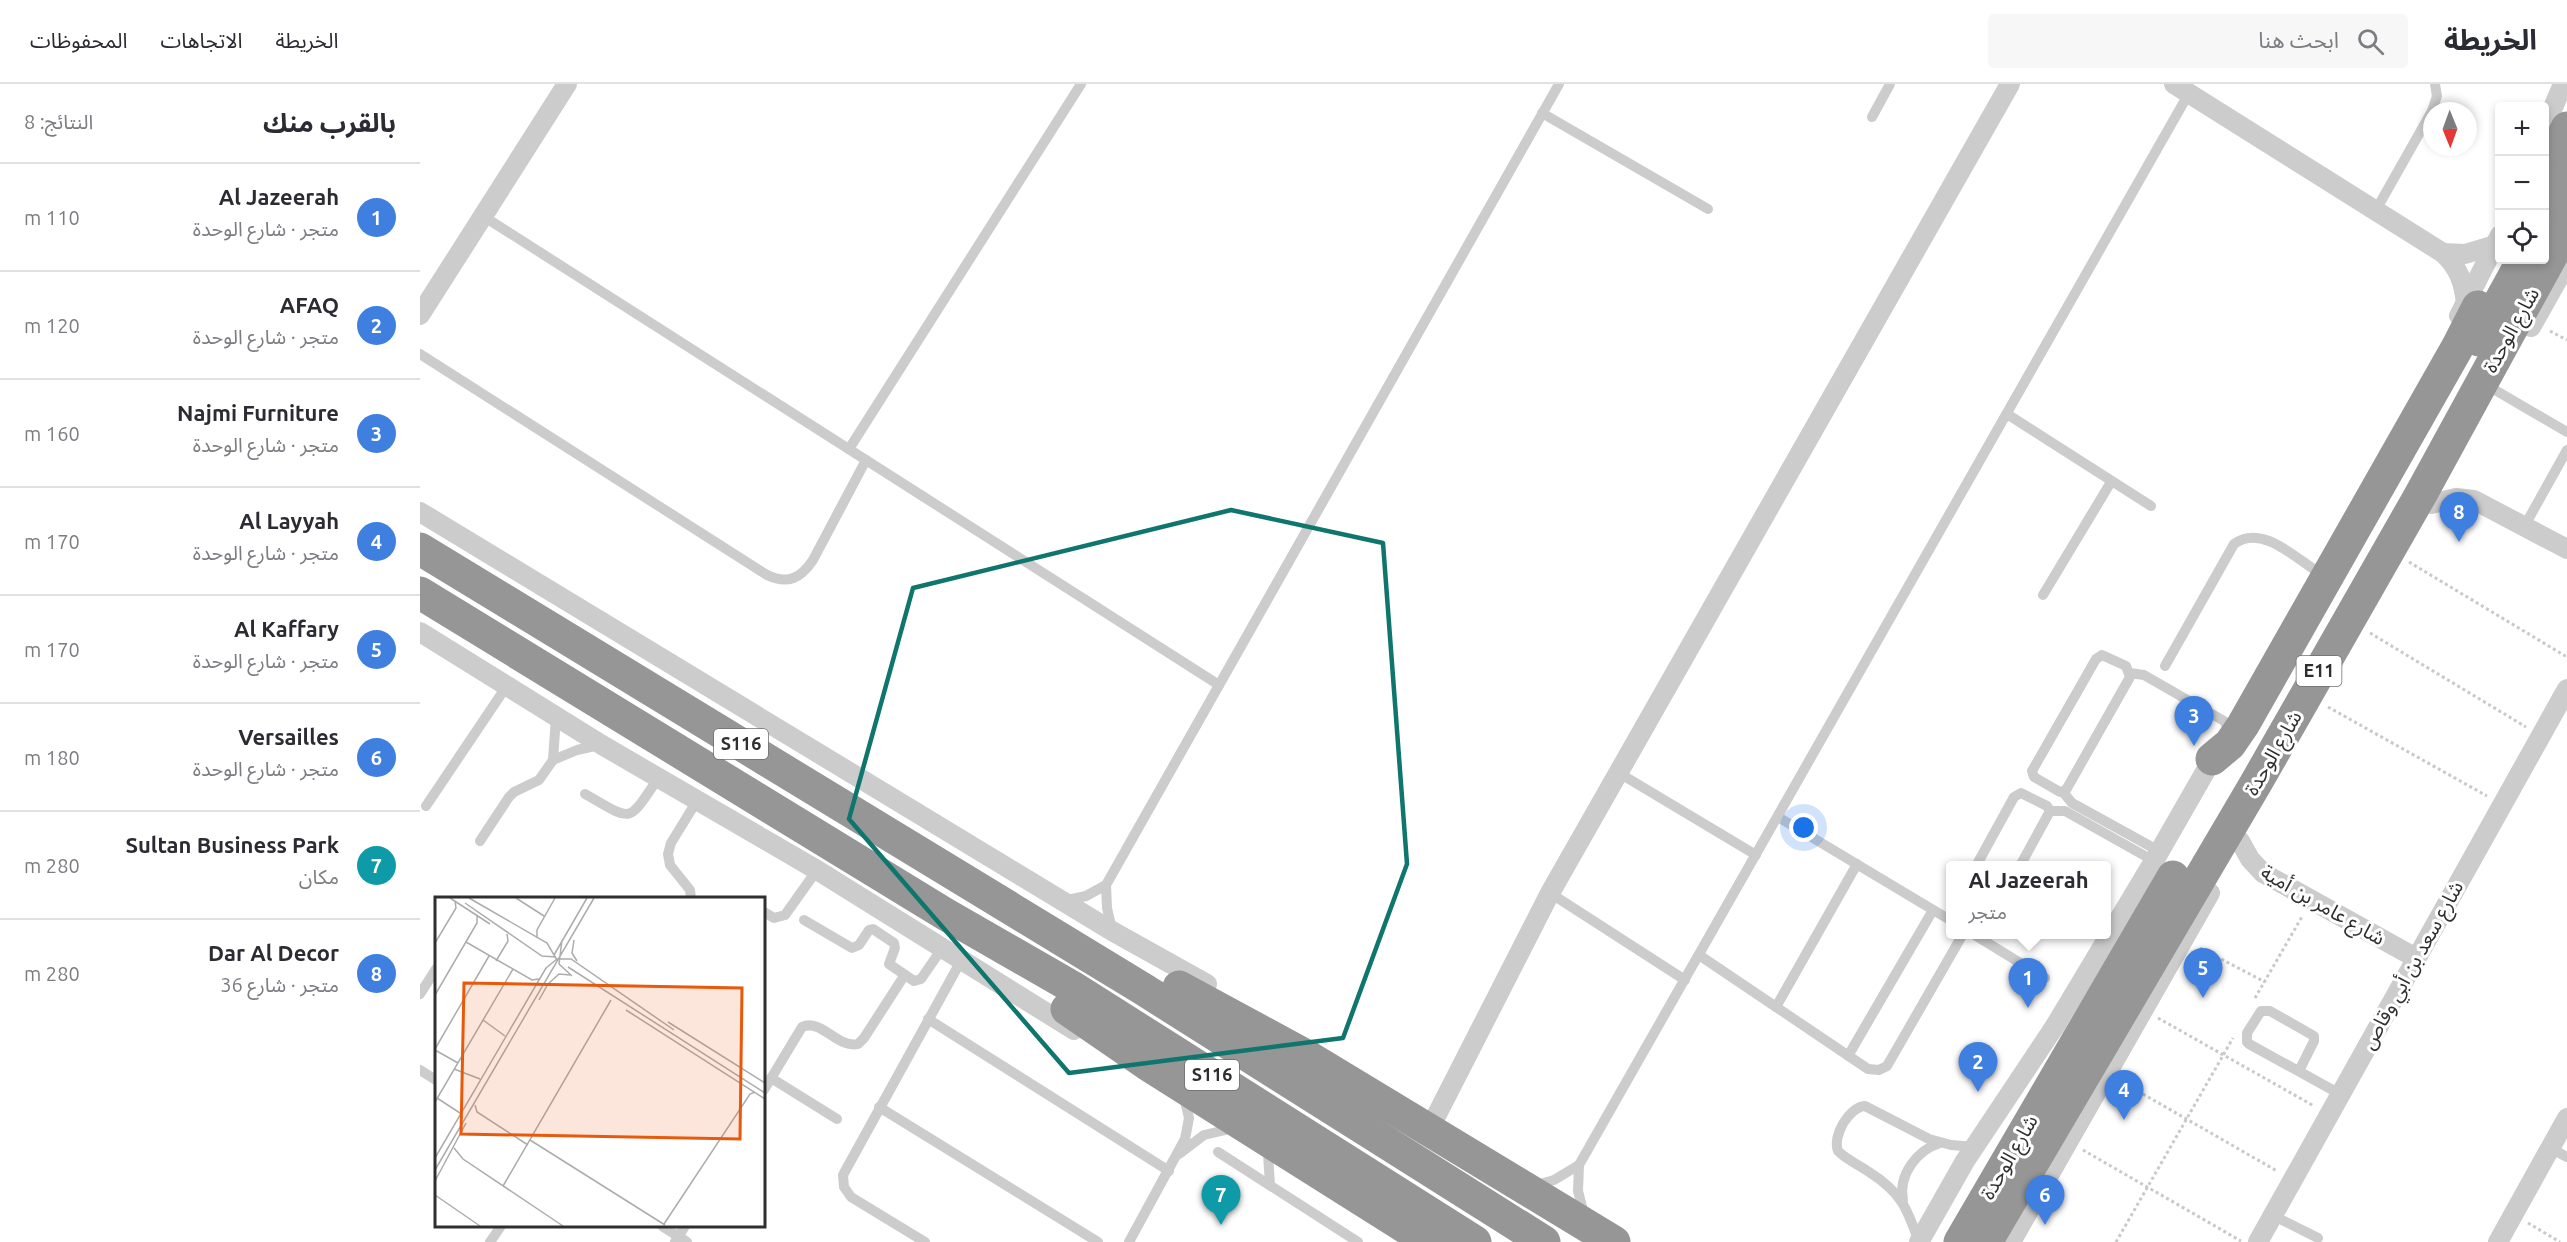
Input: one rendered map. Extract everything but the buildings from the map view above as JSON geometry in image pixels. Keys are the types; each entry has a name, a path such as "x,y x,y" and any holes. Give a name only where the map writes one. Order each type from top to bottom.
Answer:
{"highway":[{"path":"2549,163 2567,128"},
{"path":"2549,211 2567,177"},
{"name":"شارع الوحدة","path":"1986,1242 2058,1116 2256,783 2415,504 2567,227"},
{"path":"2212,759 2230,744 2243,725 2457,348 2498,264"},
{"name":"شارع الوحدة","path":"1960,1242 2058,1116 2277,700 2401,483 2499,264"},
{"name":"S116","path":"420,549 1062,939 1544,1242"},
{"name":"S116","path":"420,592 945,914 1072,987 1475,1242"},
{"path":"945,914 999,959 1120,1046 1429,1242"},
{"path":"1062,939 1080,941 1121,957 1310,1058 1603,1235"}],"street":[{"path":"420,315 567,84"},
{"path":"1429,1130 1550,893 2010,84"},
{"path":"2549,118 2564,84"},
{"path":"2182,89 2444,253 2452,261 2463,280 2466,304"},
{"path":"2444,253 2465,254 2495,251"},
{"path":"2011,1242 2058,1116 2107,1073 2567,263"},
{"path":"2111,932 2157,856 2319,572 2411,409 2466,304 2495,264"},
{"path":"2431,504 2456,498 2474,500 2567,549"},
{"path":"420,512 1112,931 1267,1018 1295,1040 1310,1058"},
{"path":"420,632 602,745 698,799 962,958 1322,1188 1356,1195"},
{"name":"شارع سعد بن أبي وقاص","path":"2258,1242 2541,735 2565,699"},
{"name":"شارع عامر بن أمية","path":"2240,841 2258,869 2416,958"},
{"path":"1919,1242 1975,1147 2037,1054 2107,939"},
{"path":"2498,1242 2514,1214 2559,1153 2567,1118"}],"lane":[{"path":"849,449 1081,84"},
{"path":"1112,931 1107,908 1107,885 1559,84"},
{"path":"1872,117 1890,84"},
{"path":"2435,84 2437,96 2435,102"},
{"path":"1526,1188 1554,1180 1579,1165 2007,414 2182,89"},
{"path":"1542,113 1708,209"},
{"path":"2376,210 2423,127"},
{"path":"483,216 1219,685"},
{"path":"420,354 767,575 783,581 794,579 805,572 866,460"},
{"path":"2495,390 2567,432"},
{"path":"2007,414 2151,506"},
{"path":"2524,527 2567,450"},
{"path":"2043,595 2111,482"},
{"path":"2165,666 2234,544 2240,539 2248,536 2263,537 2319,572"},
{"path":"2063,792 2128,681 2130,673 2126,666 2110,656 2102,655 2096,659 2034,768 2034,777 2063,792 2072,803 2157,856"},
{"path":"2130,673 2144,675 2224,721 2229,729"},
{"path":"426,806 506,687"},
{"path":"480,841 509,797 514,792 539,780 553,760 556,717"},
{"path":"553,760 577,750 602,745"},
{"path":"1619,772 1756,855"},
{"path":"585,794 620,814 629,815 637,810 659,777"},
{"path":"1979,861 2018,793 2025,794 2047,806 2050,811"},
{"path":"691,897 690,890 670,865 668,854 671,843 698,799"},
{"path":"2050,811 2064,812 2157,856"},
{"path":"2023,861 2050,811"},
{"path":"1778,817 1933,910 1946,915"},
{"path":"1776,1007 1857,864"},
{"path":"765,913 774,918 785,915 817,870"},
{"path":"1063,901 1086,896 1107,885"},
{"path":"1550,893 1685,980"},
{"path":"1848,1056 1933,910"},
{"path":"804,920 852,948 859,945 869,930 875,930 894,943 895,948 889,964 914,981 921,979 943,947"},
{"path":"1699,955 1848,1056 1873,1070 1887,1066 1960,939"},
{"path":"1982,939 2045,978"},
{"path":"925,1242 851,1197 844,1187 845,1169 962,958"},
{"path":"420,994 435,973"},
{"path":"765,1088 799,1029 806,1025 813,1025 849,1045 861,1042 904,976"},
{"path":"2299,1071 2313,1043 2314,1036 2270,1011 2261,1011 2247,1033 2247,1042 2340,1094"},
{"path":"928,1019 1168,1171"},
{"path":"420,1070 435,1079"},
{"path":"771,1078 837,1119"},
{"path":"1129,1242 1177,1156 1188,1125 1185,1101"},
{"path":"1904,1203 1883,1181 1838,1151 1837,1138 1851,1111 1859,1106 1865,1106 1918,1135 1940,1143 1975,1147"},
{"path":"879,1107 1098,1242"},
{"path":"1177,1156 1204,1135 1230,1129"},
{"path":"1919,1242 1902,1194 1905,1177 1917,1155 1931,1145 1940,1143"},
{"path":"1218,1152 1358,1242"},
{"path":"1268,1154 1270,1185"},
{"path":"1579,1165 1579,1198 1603,1235"},
{"path":"2272,1215 2318,1238"},
{"path":"490,1242 500,1227"},
{"path":"663,1227 680,1240"}],"path":[{"path":"2400,558 2567,657"},
{"path":"2361,627 2541,735"},
{"path":"2319,701 2502,804"},
{"path":"2253,1003 2312,900"},
{"path":"2184,939 2265,982"},
{"path":"2143,1010 2329,1114"},
{"path":"2116,1242 2235,1034"},
{"path":"2107,1073 2292,1179"},
{"path":"2058,1116 2148,1187 2243,1242"},
{"path":"2514,1214 2560,1242"}],"highlighted area":[{"path":"1231,510 1383,543 1407,864 1343,1038 1069,1073 849,819 913,588"}],"place":[{"name":"Dar Al Decor","path":"2459,542"},
{"name":"Najmi Furniture","path":"2194,746"},
{"name":"Al Kaffary","path":"2203,998"},
{"name":"Al Jazeerah","path":"2028,1008"},
{"name":"AFAQ","path":"1978,1092"},
{"name":"Al Layyah","path":"2124,1120"},
{"name":"Sultan Business Park","path":"1221,1225"},
{"name":"Versailles","path":"2045,1225"}]}
